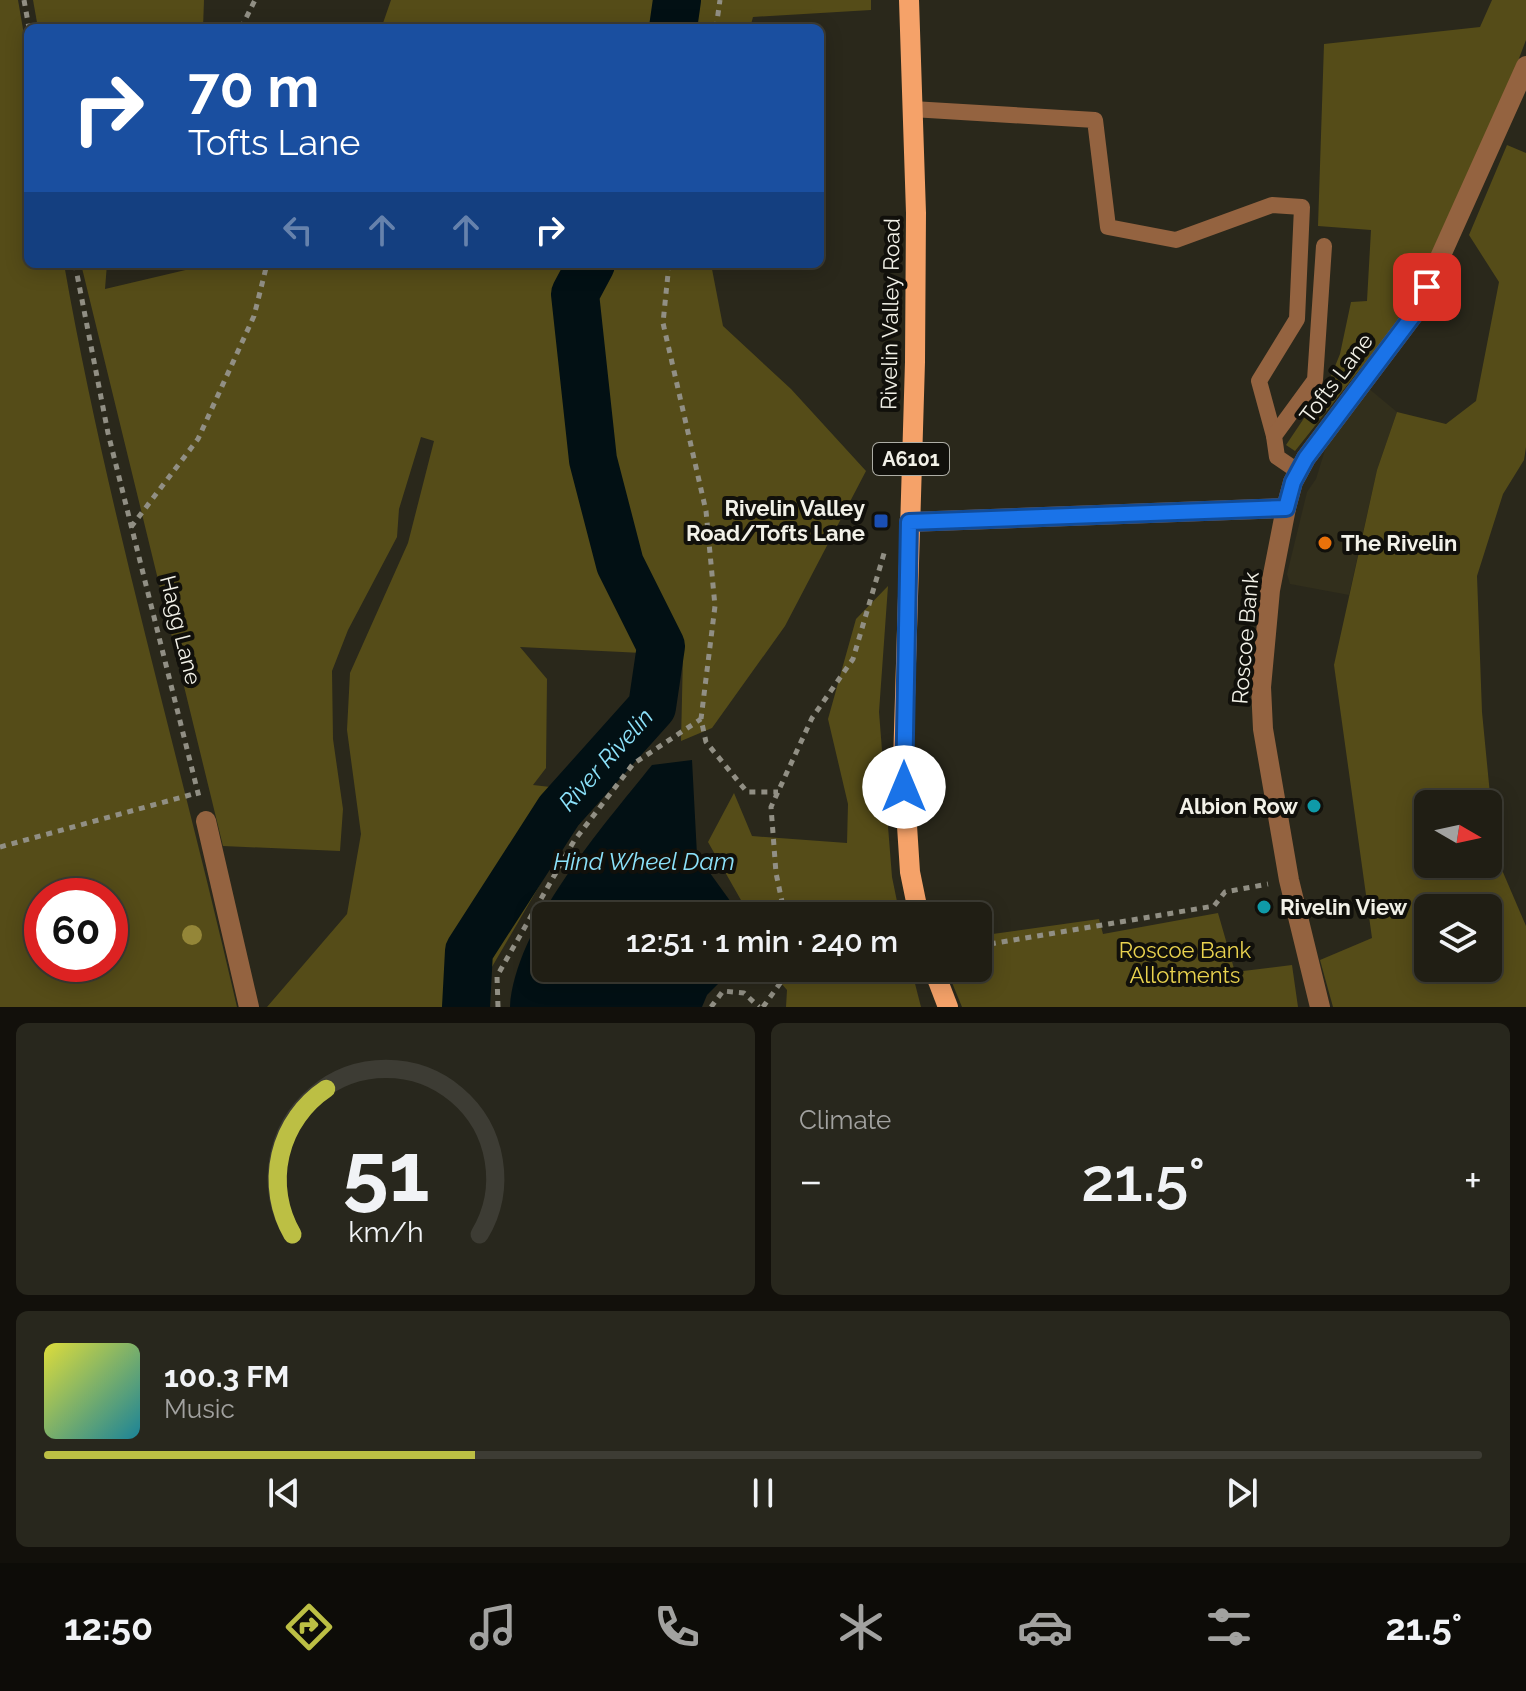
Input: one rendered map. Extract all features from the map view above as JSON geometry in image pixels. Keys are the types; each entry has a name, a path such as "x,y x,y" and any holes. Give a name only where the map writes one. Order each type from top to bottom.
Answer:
{"main road":[{"name":"Rivelin Valley Road","path":"909,0 915,362 903,764 908,859 916,902"},
{"path":"938,982 948,1007"}],"street":[{"name":"Tofts Lane","path":"1286,508 1299,472 1415,313 1526,66"},
{"path":"909,522 1286,508"},
{"name":"Roscoe Bank","path":"1286,508 1270,590 1261,687 1263,729 1289,880 1320,1007"},
{"path":"206,821 249,1007"}],"lane":[{"path":"912,109 1095,120 1108,227 1176,240 1272,205 1302,207 1297,319 1259,381 1277,457 1299,472"},
{"path":"1274,436 1315,380 1324,246"}],"path":[{"path":"24,0 28,24"},
{"path":"243,24 255,0"},
{"path":"717,24 720,0"},
{"name":"Hagg Lane","path":"76,268 108,433 206,821"},
{"path":"131,527 198,439 254,316 266,268"},
{"path":"669,268 663,323 706,511 715,606 701,719 706,742 747,792 778,792"},
{"path":"782,902 776,873 771,807 812,718 853,659 892,528 909,522"},
{"path":"498,1007 497,976 574,841 633,764 701,719"},
{"path":"0,847 197,793"},
{"path":"992,944 1214,906 1225,892 1289,880"},
{"path":"711,1007 723,991 744,993 761,1007 780,982"}],"shaded area":[{"path":"1368,388 1397,412 1377,470 1349,595 1290,584 1287,574 1307,492 1316,479 1329,437"}],"green space":[{"path":"0,0 18,0 24,35 24,268 65,268 123,544 237,1007 0,1007"},
{"path":"33,0 204,0 203,24 37,24"},
{"path":"391,0 871,0 871,10 753,17 751,24 383,24"},
{"path":"1492,0 1526,0 1526,40 1510,82 1403,315 1295,451 1286,445 1329,381 1340,354 1351,302 1367,301 1371,230 1318,226 1324,44 1480,27"},
{"path":"1507,145 1526,153 1526,447 1524,460 1503,494 1477,576 1482,712 1490,790 1414,790 1414,878 1502,878 1502,870 1526,926 1526,1007 1333,1007 1320,960 1372,938 1334,665 1377,470 1397,412 1446,424 1476,401 1499,282 1469,235"},
{"path":"82,268 107,268 105,289 194,268 712,268 723,326 791,389 866,471 785,626 712,728 681,741 683,655 520,647 547,679 546,768 533,785 594,792 489,972 490,1007 267,1007 347,914 361,834 347,730 350,673 408,543 434,441 421,437 399,509 397,537 348,630 332,671 333,739 343,809 340,851 223,846"},
{"path":"888,586 879,712 892,877 897,902 742,902 708,842 734,793 752,836 847,843 848,804 828,719 856,619"},
{"name":"Roscoe Bank Allotments","path":"1218,913 1235,972 1292,965 1298,1007 962,1007 952,982 992,982 992,934 1099,919 1103,934"},
{"path":"780,982 915,982 921,1007 786,1007 787,990"}],"water":[{"name":"Hind Wheel Dam","path":"692,760 697,855 731,902 550,902 587,847 652,765"},
{"name":"Hind Wheel Dam","path":"532,934 532,982 720,982 707,995 702,1007 510,1007"}],"waterway":[{"name":"River Rivelin","path":"674,24 677,0"},
{"name":"River Rivelin","path":"466,1007 469,951 559,811 652,707 661,646 620,564 593,460 575,294 589,268"}],"place":[{"name":"Rivelin Valley Road/Tofts Lane","path":"881,521"},
{"name":"The Rivelin","path":"1325,543"},
{"name":"Albion Row","path":"1314,806"},
{"name":"Rivelin View","path":"1264,907"}],"route":[{"path":"904,787 909,522 1286,508 1293,482 1306,458 1415,313 1427,287"}]}
